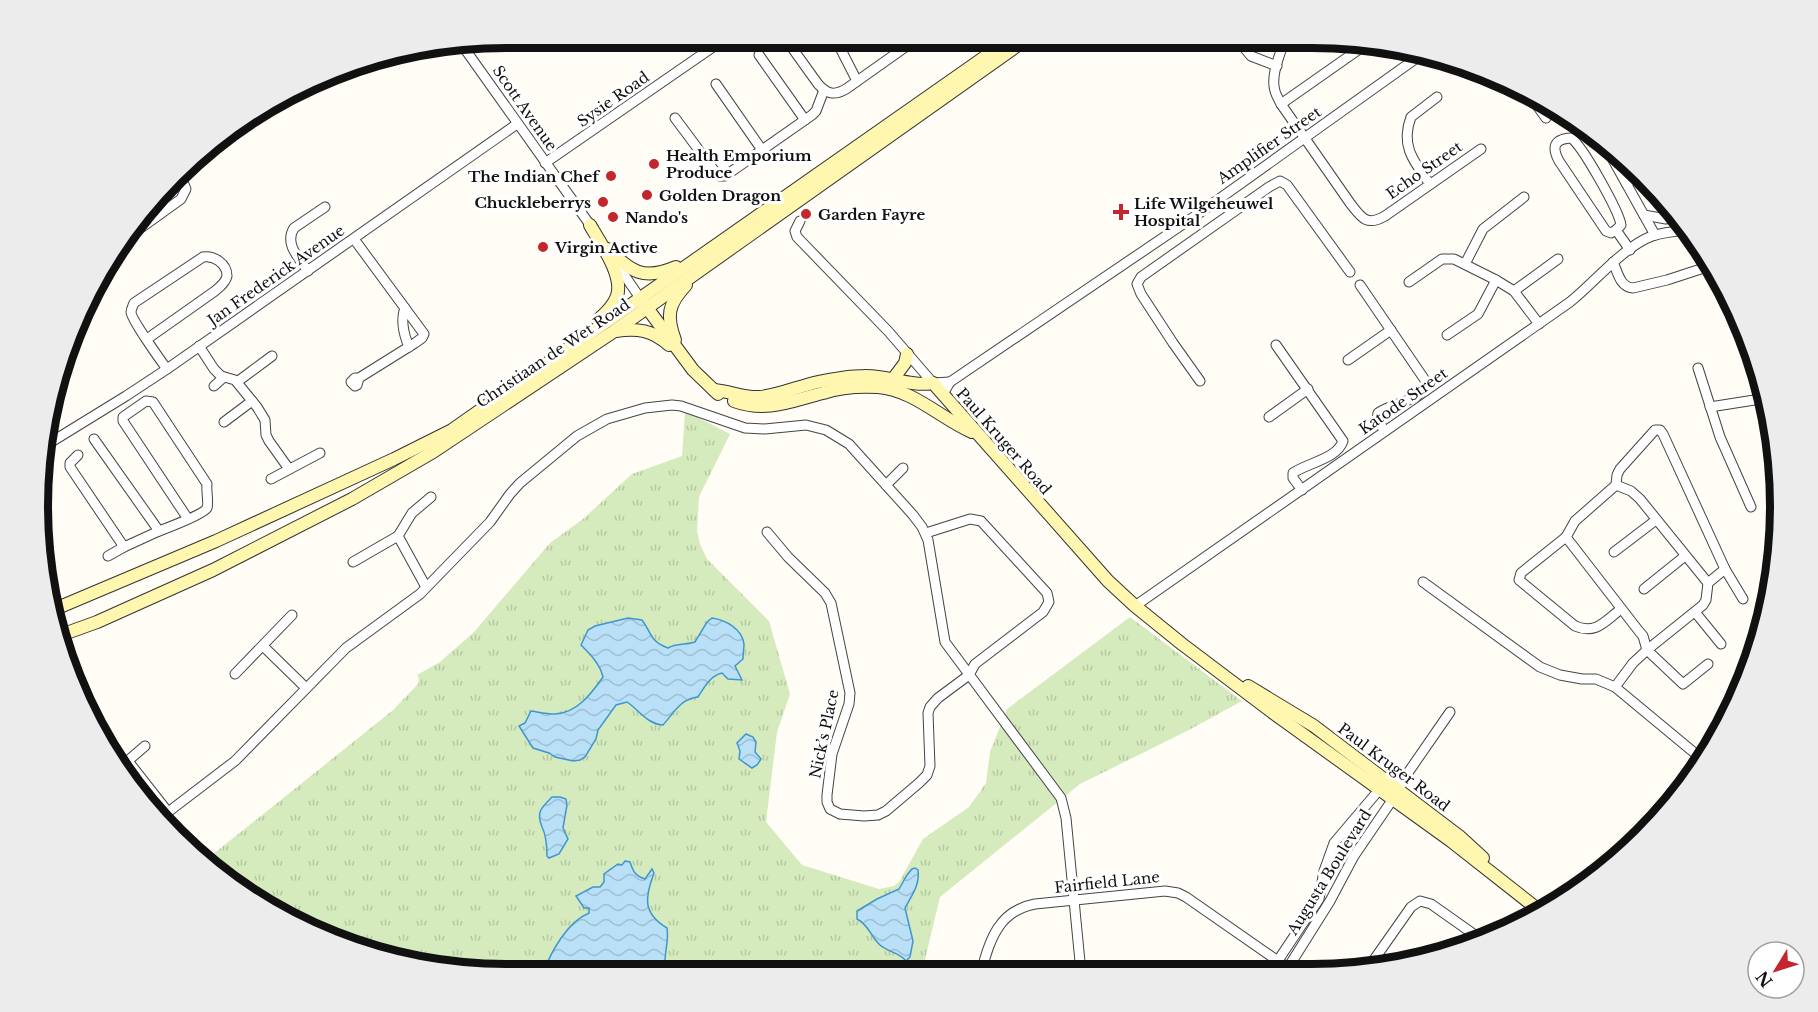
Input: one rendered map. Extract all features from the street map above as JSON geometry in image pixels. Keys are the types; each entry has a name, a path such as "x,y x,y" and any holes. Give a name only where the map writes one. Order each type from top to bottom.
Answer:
{"main road":[{"name":"Christiaan de Wet Road","path":"698,265 998,48"},
{"name":"Christiaan de Wet Road","path":"60,607 216,541 419,447 464,421 567,348 643,302 1013,48"},
{"path":"567,348 605,314 617,295 618,281 615,270 590,225"},
{"path":"604,246 632,270 645,275 698,265"},
{"path":"680,355 669,321 671,306 698,265"},
{"name":"Christiaan de Wet Road","path":"67,634 213,570 295,530 375,486 481,421 613,332 643,302"},
{"path":"643,302 693,370"},
{"path":"613,332 636,329 650,332 667,344 719,396 740,404 784,405 850,387 880,387 918,400 977,434"},
{"path":"893,379 905,363 907,354"},
{"path":"714,390 722,390 742,397 761,396 785,392 818,382 867,376 918,384 933,383"},
{"name":"Paul Kruger Road","path":"933,383 1108,581 1135,606 1212,667 1272,699 1314,726 1451,841 1534,907"},
{"path":"918,400 943,394"},
{"name":"Paul Kruger Road","path":"1396,795 1459,836 1539,904"}],"street":[{"name":"Sysie Road","path":"545,163 712,48"},
{"path":"792,48 824,90 832,94 857,81 904,48"},
{"path":"840,48 857,81"},
{"path":"1244,48 1251,56 1277,66"},
{"path":"1282,48 1274,86 1281,104 1305,138"},
{"name":"Scott Avenue","path":"466,50 643,302"},
{"path":"1281,104 1357,51"},
{"path":"759,55 805,120"},
{"name":"Amplifier Street","path":"943,394 950,382 1198,214 1414,60"},
{"path":"716,84 762,150"},
{"path":"675,118 720,176 729,174 816,111 824,90"},
{"path":"1430,184 1410,153 1407,138 1411,117 1437,97"},
{"path":"1539,108 1546,118"},
{"name":"Jan Frederick Avenue","path":"53,441 126,396 200,346 517,124"},
{"name":"Echo Street","path":"1305,138 1362,218 1372,222 1385,216 1481,149"},
{"path":"1571,138 1580,148 1618,212 1621,225 1616,230 1606,231 1559,161 1554,150 1555,145 1559,142 1571,138"},
{"path":"1614,162 1655,235"},
{"path":"1626,183 1633,179"},
{"path":"143,226 184,196 186,189 183,181"},
{"path":"1200,381 1141,294 1137,284 1141,277 1269,187 1283,181 1350,272"},
{"path":"1465,264 1483,228 1524,197"},
{"path":"308,271 291,247 291,232 325,207"},
{"path":"1198,214 1209,230"},
{"path":"1644,215 1668,218"},
{"name":"Paul Kruger Road","path":"800,221 795,231 797,237 888,331 933,383"},
{"path":"1616,230 1630,250"},
{"name":"Katode Street","path":"1135,606 1539,324 1576,297 1613,262 1644,240 1655,235 1678,232"},
{"path":"354,239 424,334 409,347 360,378"},
{"path":"147,339 224,284 226,271 217,259 211,255 203,257 134,303 132,317 166,369"},
{"path":"1409,282 1442,259 1450,258 1514,291 1539,324"},
{"path":"1514,291 1558,259"},
{"path":"1613,262 1624,284 1629,288 1667,280 1703,268"},
{"path":"1447,335 1478,314 1496,280"},
{"path":"1360,285 1427,384 1425,389 1405,403 1388,406 1379,412 1377,420 1385,431"},
{"path":"405,308 402,315 404,333 409,347"},
{"path":"1348,360 1391,330"},
{"path":"1276,345 1343,443 1321,460 1293,472 1293,478 1302,490"},
{"path":"200,346 214,369 224,377 237,382 252,401 265,420 266,435 269,441 289,469"},
{"path":"237,382 272,356"},
{"path":"1698,368 1720,437 1751,507"},
{"path":"214,386 224,377"},
{"path":"933,383 950,382"},
{"path":"1269,417 1308,389"},
{"path":"1710,407 1757,399"},
{"path":"108,556 188,519 206,510 207,507 206,481 153,402 146,400 126,414 123,421 188,519"},
{"path":"224,422 252,401"},
{"path":"137,777 168,812 235,761 346,648 412,600 426,587 490,522 514,489 577,436 607,419 663,405 681,406 745,428 765,429 806,425 826,430 849,444 913,515 926,533 943,636 949,648 1061,798 1066,818 1080,964"},
{"path":"1622,609 1594,629 1583,629 1575,626 1520,582 1519,578 1521,573 1566,537 1575,521 1616,485 1620,469 1654,431 1660,430 1725,569 1743,599"},
{"path":"94,439 159,531"},
{"path":"272,480 320,453"},
{"path":"78,455 70,463 70,467 124,547"},
{"path":"886,485 903,468"},
{"path":"1616,485 1635,495 1708,583"},
{"path":"353,562 398,536 412,513 431,497"},
{"path":"926,533 970,519 981,521 1049,596 1048,606 1043,612 975,664 969,675"},
{"path":"1614,552 1656,520"},
{"name":"Nick’s Place","path":"767,532 788,557 825,593 833,609 850,696 832,754 827,799 832,811 840,814 878,815 919,783 927,775 930,766 928,713 930,707 938,698 969,675"},
{"path":"398,536 426,587"},
{"path":"1566,537 1642,636 1647,650 1683,684 1708,664"},
{"path":"1644,589 1685,556"},
{"path":"1615,687 1633,663 1695,612 1706,600 1708,583 1725,569"},
{"path":"1423,582 1540,667 1560,675 1596,679 1615,687 1696,755"},
{"path":"1695,612 1721,644"},
{"path":"235,674 292,615"},
{"path":"263,646 306,688"},
{"name":"Augusta Boulevard","path":"1290,964 1330,901 1354,856 1450,712"},
{"path":"126,762 145,746"},
{"path":"1384,786 1405,777"},
{"name":"Augusta Boulevard","path":"1275,964 1319,899 1324,871 1334,843 1384,786"},
{"name":"Fairfield Lane","path":"984,964 993,935 1000,925 1009,916 1030,905 1165,891 1186,897 1282,964"},
{"path":"1373,960 1411,907 1420,901 1431,904 1474,934"}],"green space":[{"path":"685,411 730,434 699,497 697,531 707,559 769,621 790,694 777,732 766,822 802,865 879,889 894,886 899,882 923,839 969,807 986,783 990,752 1007,709 1130,617 1242,701 1080,784 940,897 924,964 506,964 446,960 359,940 303,917 252,887 211,856 392,711 418,684 417,675 440,662 474,632 550,543 583,519 632,474 682,456"}],"water":[{"path":"628,618 642,620 654,639 668,648 695,642 712,618 728,623 743,639 743,659 735,666 742,680 728,679 722,673 714,676 698,697 682,704 663,725 652,722 627,702 616,705 598,730 596,739 585,757 580,760 573,761 555,757 533,748 519,726 525,723 531,711 555,714 570,710 588,696 603,677 597,664 581,645 588,630 595,626"},
{"path":"746,734 753,737 756,742 755,752 761,759 752,768 739,759 740,751 737,743"},
{"path":"552,797 566,799 563,828 568,839 559,854 549,858 540,814 542,807"},
{"path":"625,861 630,862 635,873 645,879 652,869 654,873 648,904 653,916 667,928 668,937 664,964 547,964 567,930 589,913 589,908 584,908 576,896 593,887 600,887 604,882 604,874 618,864 622,865"},
{"path":"915,868 918,870 917,885 905,908 913,941 910,957 906,961 880,945 864,924 857,919 857,911 899,889 907,875"}],"place":[{"name":"Health Emporium Produce","path":"654,164"},
{"name":"The Indian Chef","path":"611,176"},
{"name":"Golden Dragon","path":"647,195"},
{"name":"Chuckleberrys","path":"603,202"},
{"name":"Life Wilgeheuwel Hospital","path":"1121,212"},
{"name":"Garden Fayre","path":"806,214"},
{"name":"Nando's","path":"613,217"},
{"name":"Virgin Active","path":"543,247"}]}
